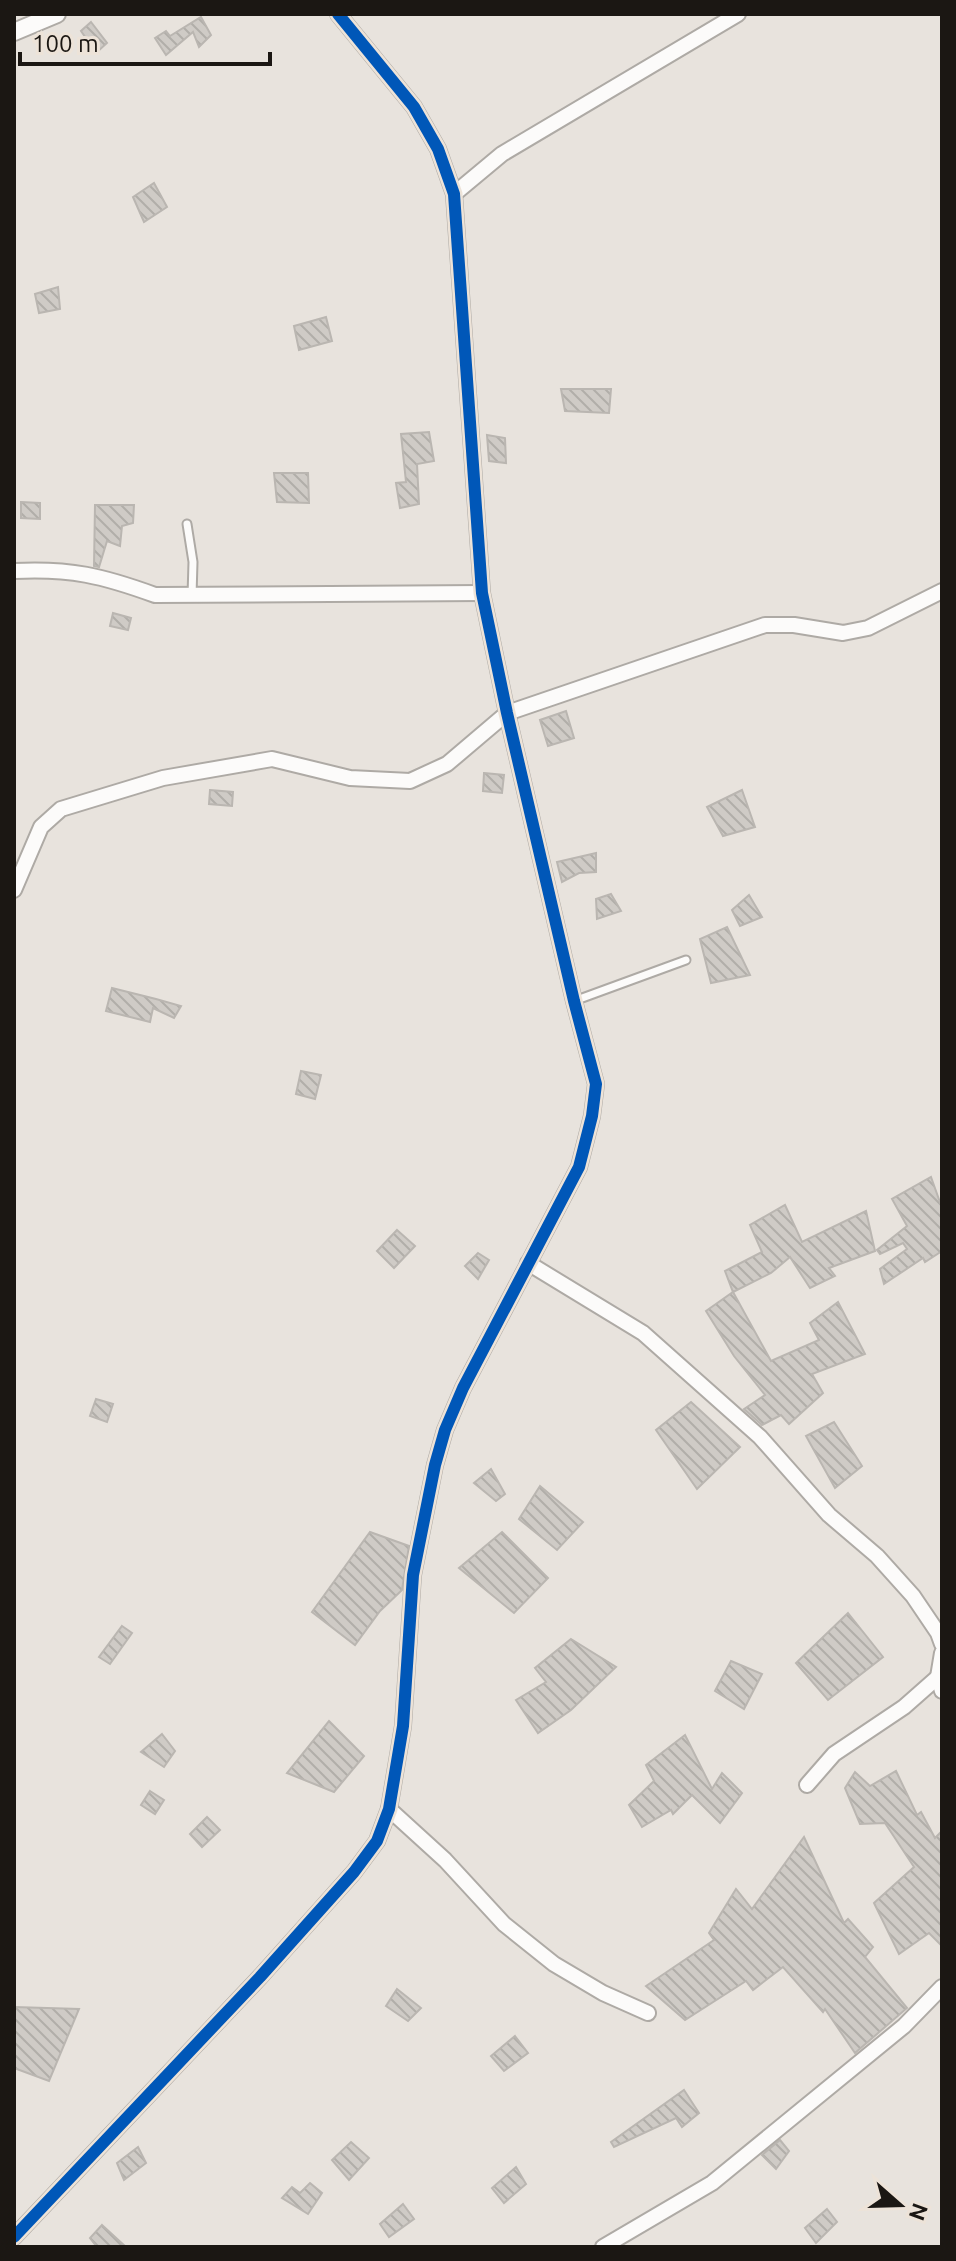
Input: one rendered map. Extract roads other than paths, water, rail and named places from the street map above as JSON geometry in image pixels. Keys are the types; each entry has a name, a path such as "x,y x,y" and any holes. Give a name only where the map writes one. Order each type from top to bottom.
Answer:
{"street":[{"path":"14,32 57,14"},
{"path":"14,2237 175,2069 371,1851 389,1809 403,1726 413,1575 445,1430 463,1388 579,1167 592,1116 596,1084 507,713 482,593 454,194 438,149 414,107 338,14"},
{"path":"454,194 502,154 738,14"},
{"path":"14,571 54,568 107,577 155,595 482,593"},
{"path":"14,890 41,827 61,809 163,778 272,759 350,778 410,781 447,764 507,713 765,625 794,625 843,633 868,628 942,591"},
{"path":"528,1263 643,1333 760,1437 829,1515 877,1556 913,1596 942,1644"},
{"path":"807,1785 834,1754 940,1684 942,1653"},
{"path":"389,1809 445,1860 504,1924 554,1964 603,1993 648,2013"},
{"path":"603,2247 712,2183 904,2026 942,1987"}],"lane":[{"path":"187,524 193,562 192,596"},
{"path":"574,1001 686,960"}]}
